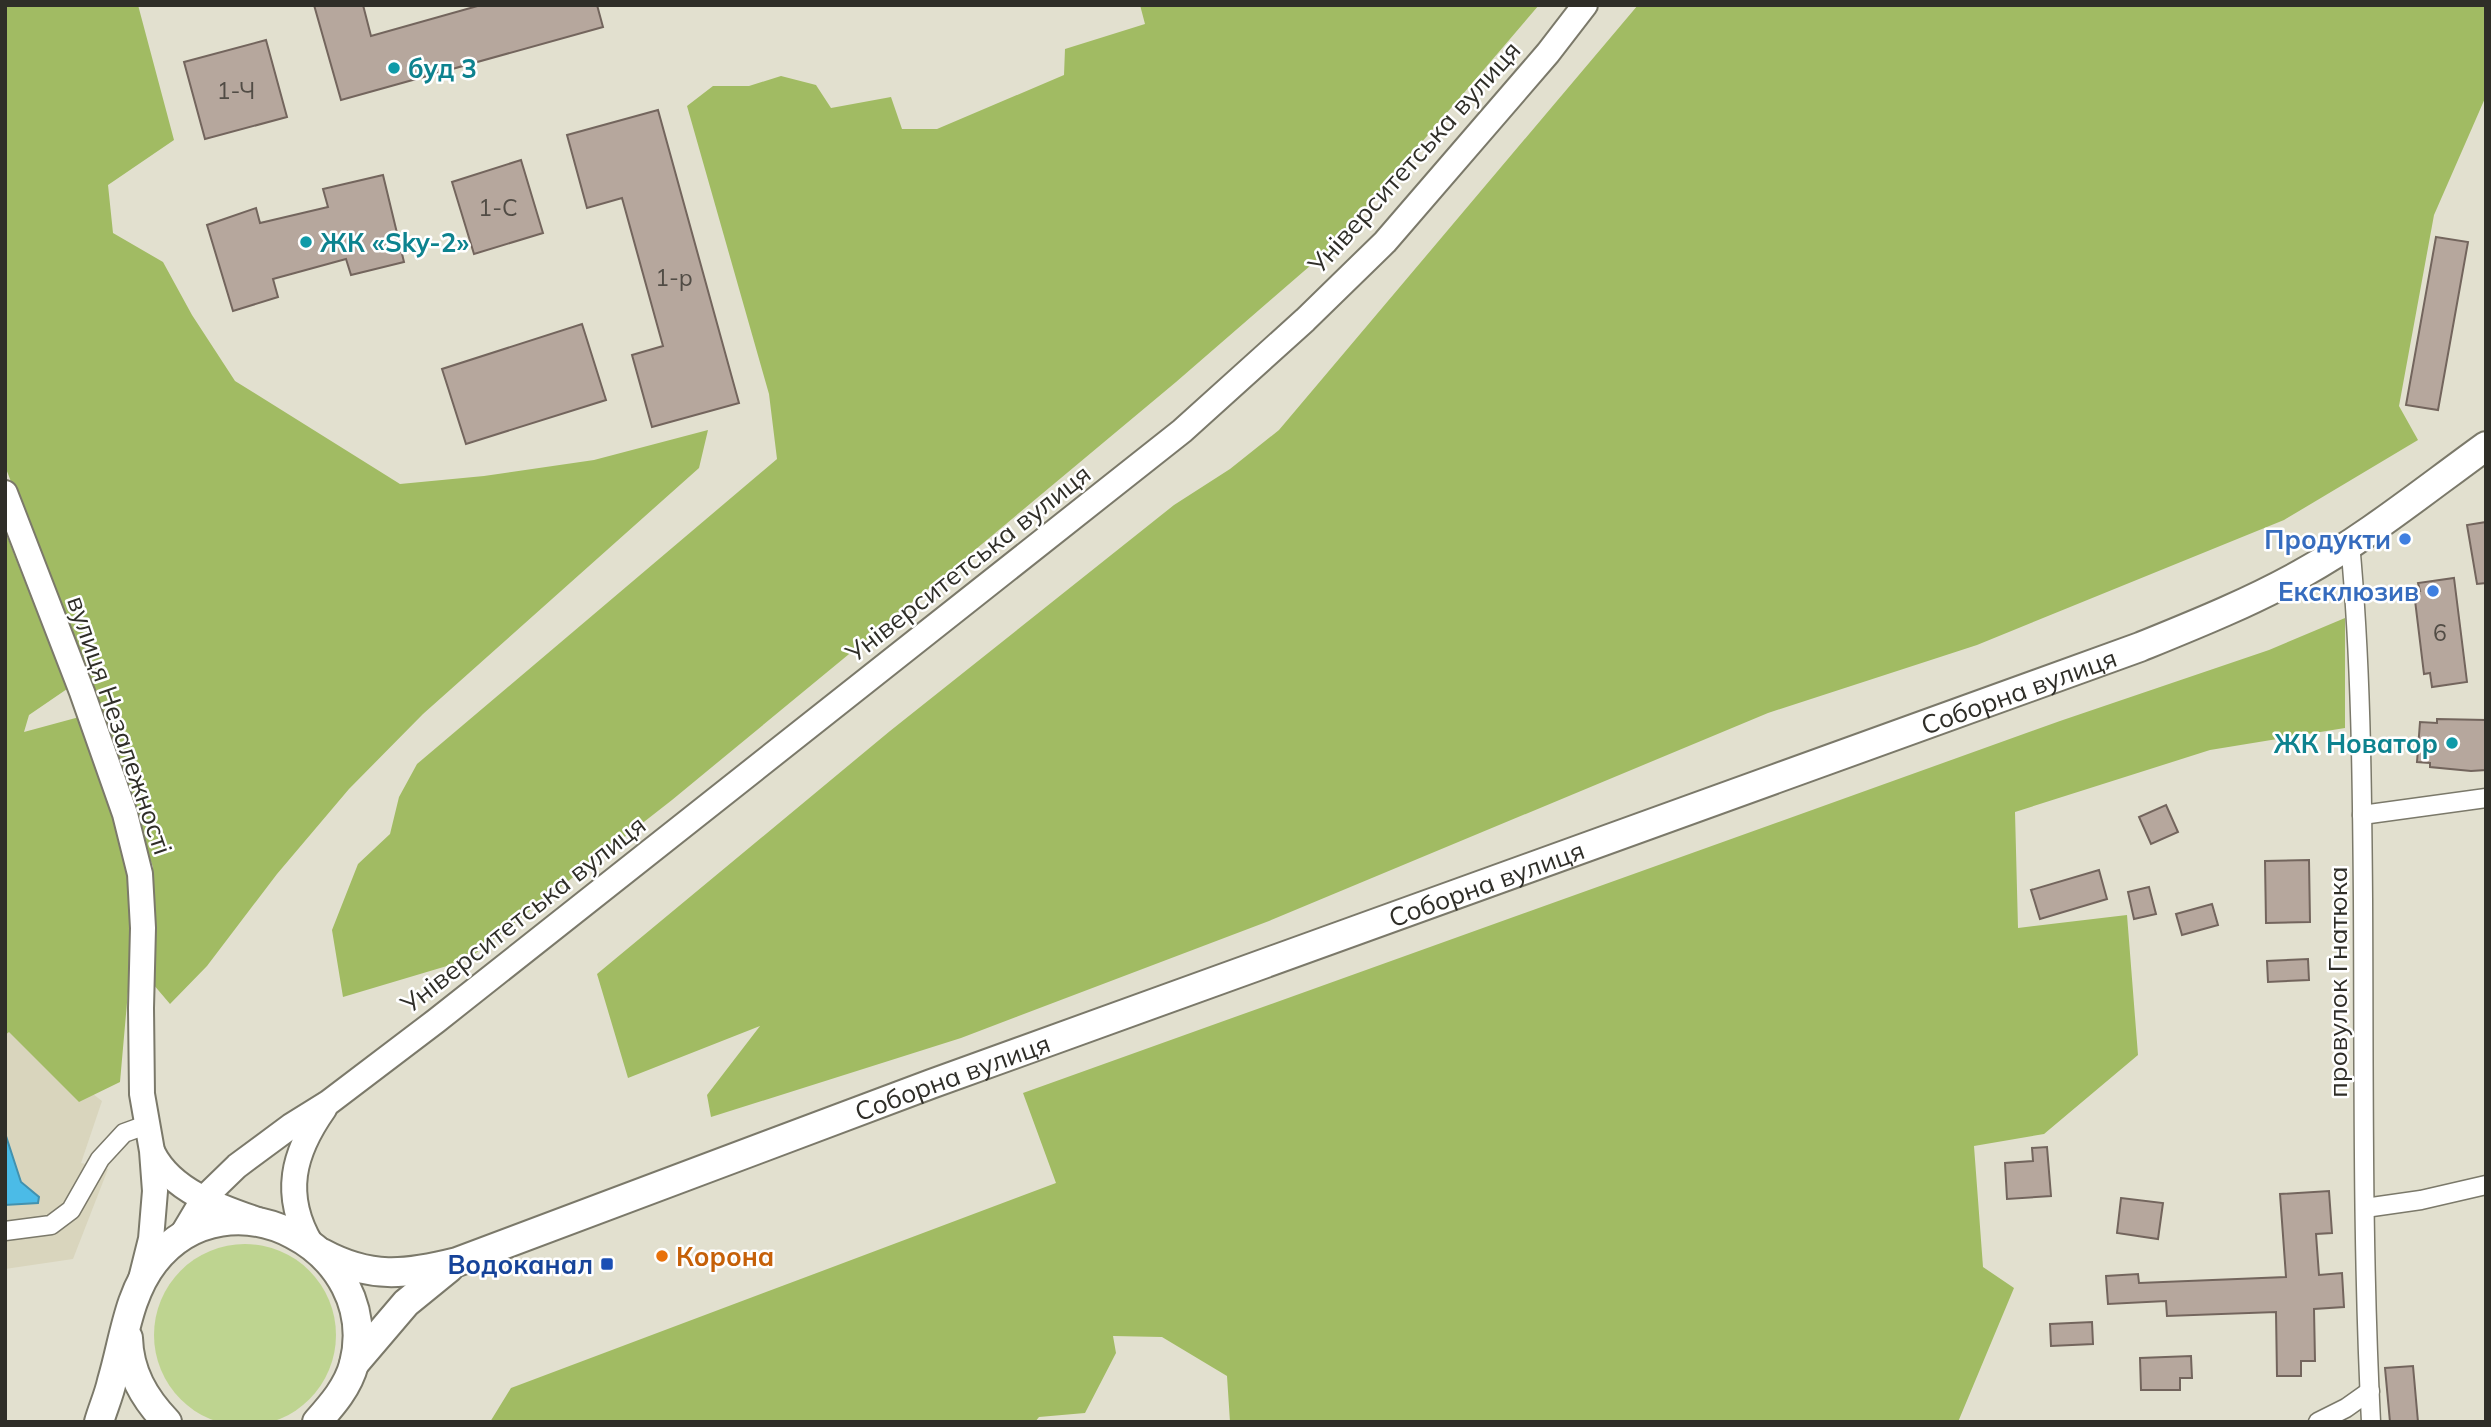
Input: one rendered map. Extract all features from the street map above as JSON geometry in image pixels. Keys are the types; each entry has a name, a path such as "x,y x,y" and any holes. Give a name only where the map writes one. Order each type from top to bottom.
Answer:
{"main road":[{"name":"Університетська вулиця","path":"179,1240 204,1198 237,1166 291,1126 328,1103 469,995 1182,431 1305,320 1385,242 1499,111 1585,5"},
{"name":"Соборна вулиця","path":"140,1283 156,1260 179,1240 209,1226 240,1221 272,1225 292,1232 341,1263 373,1273 422,1270 457,1262 949,1078 2140,647 2249,600 2301,574 2350,543 2485,448"},
{"name":"вулиця Незалежності","path":"5,493 82,692 125,814 137,857 143,915 141,1065 155,1191 154,1221 140,1283"},
{"name":"Університетська вулиця","path":"316,1248 296,1211 296,1169 303,1141 328,1103"},
{"name":"вулиця Незалежності","path":"152,1151 173,1180 204,1198 272,1225"},
{"path":"316,1248 341,1277 352,1305 356,1327 354,1364 337,1400 317,1422"},
{"name":"Соборна вулиця","path":"354,1364 405,1303 457,1262"},
{"path":"99,1422 140,1283"},
{"path":"129,1318 128,1349 135,1377 153,1408 167,1422"}],"street":[{"name":"провулок Гнатюка","path":"2350,543 2356,611 2362,815 2365,1208 2371,1422"},
{"path":"2362,815 2486,797"},
{"path":"5,1231 51,1225 71,1210 100,1159 124,1133 146,1125"},
{"path":"2365,1208 2421,1200 2486,1185"},
{"path":"2318,1422 2346,1408 2370,1391"}],"shaded area":[{"path":"5,1026 102,1101 81,1163 108,1169 73,1259 5,1269"}],"green space":[{"path":"5,5 138,5 174,140 108,185 113,233 163,262 192,315 235,381 400,484 484,476 594,460 708,430 699,468 423,714 349,789 277,874 207,966 170,1004 153,984 153,867 102,720 5,466"},
{"path":"1140,5 1539,5 1333,246 1176,382 928,589 672,800 467,960 343,997 332,930 358,864 390,834 399,797 417,764 777,459 769,394 687,106 713,86 749,86 781,76 816,85 831,108 891,97 902,129 937,129 1064,75 1065,49 1145,24"},
{"path":"1638,5 2486,5 2486,96 2434,215 2399,406 2418,440 2284,520 1977,645 1768,713 1269,921 961,1038 711,1117 707,1095 760,1026 628,1078 597,974 890,731 1174,505 1230,469 1279,430"},
{"path":"5,531 67,689 29,715 24,732 83,716 131,856 136,901 120,1082 79,1102 9,1032 5,1035"},
{"path":"2345,618 2345,728 2210,750 2015,812 2018,928 2127,915 2138,1055 2044,1134 1974,1146 1983,1267 2014,1288 1958,1422 1230,1422 1227,1376 1162,1337 1113,1336 1116,1353 1085,1413 1039,1417 1035,1422 490,1422 511,1388 1056,1183 1023,1093 2060,721 2269,650"},
{"path":"245,1244 280,1251 310,1270 329,1300 336,1335 329,1370 310,1400 280,1419 245,1426 210,1419 180,1400 161,1370 154,1335 161,1300 180,1270 210,1251"}],"water":[{"path":"5,1133 21,1182 39,1197 38,1203 5,1205"}],"building":[{"name":"буд 3","path":"314,5 363,5 371,36 481,5 597,5 603,27 341,100"},
{"path":"266,40 287,117 205,139 184,62"},
{"path":"658,110 739,403 652,427 632,355 663,346 622,198 587,208 567,135"},
{"path":"521,160 543,233 474,254 452,182"},
{"name":"ЖК «Sky-2»","path":"383,175 404,262 351,275 346,259 273,279 278,297 233,311 207,225 256,208 260,223 328,207 323,189"},
{"path":"2436,237 2468,242 2438,410 2406,405"},
{"path":"582,324 606,400 466,444 442,369"},
{"path":"2486,522 2486,583 2477,584 2467,525"},
{"path":"2454,578 2467,682 2432,687 2430,673 2424,674 2414,592 2420,591 2418,583"},
{"name":"ЖК Новатор","path":"2437,719 2486,720 2486,770 2430,767 2430,763 2417,762 2420,722 2437,723"},
{"path":"2166,805 2178,832 2151,844 2139,817"},
{"path":"2309,860 2310,922 2266,923 2265,861"},
{"path":"2099,870 2107,899 2040,919 2031,890"},
{"path":"2149,887 2156,914 2134,919 2128,892"},
{"path":"2212,904 2218,925 2182,935 2176,914"},
{"path":"2308,959 2309,980 2268,982 2267,961"},
{"path":"2047,1147 2051,1196 2007,1199 2005,1163 2033,1161 2032,1148"},
{"path":"2329,1191 2332,1233 2316,1234 2319,1275 2342,1273 2344,1307 2314,1309 2315,1361 2301,1361 2301,1376 2277,1376 2276,1312 2167,1316 2166,1301 2108,1304 2106,1276 2138,1274 2139,1283 2286,1277 2280,1194"},
{"path":"2121,1198 2163,1203 2158,1239 2117,1233"},
{"path":"2092,1322 2093,1344 2051,1346 2050,1324"},
{"path":"2191,1356 2192,1378 2180,1378 2180,1390 2141,1390 2140,1358"},
{"path":"2413,1366 2418,1422 2390,1422 2385,1368"}],"place":[{"name":"буд 3","path":"394,68"},
{"name":"ЖК «Sky-2»","path":"306,242"},
{"name":"Продукти","path":"2405,539"},
{"name":"Ексклюзив","path":"2433,591"},
{"name":"ЖК Новатор","path":"2452,743"},
{"name":"Корона","path":"662,1256"},
{"name":"Водоканал","path":"607,1264"}]}
